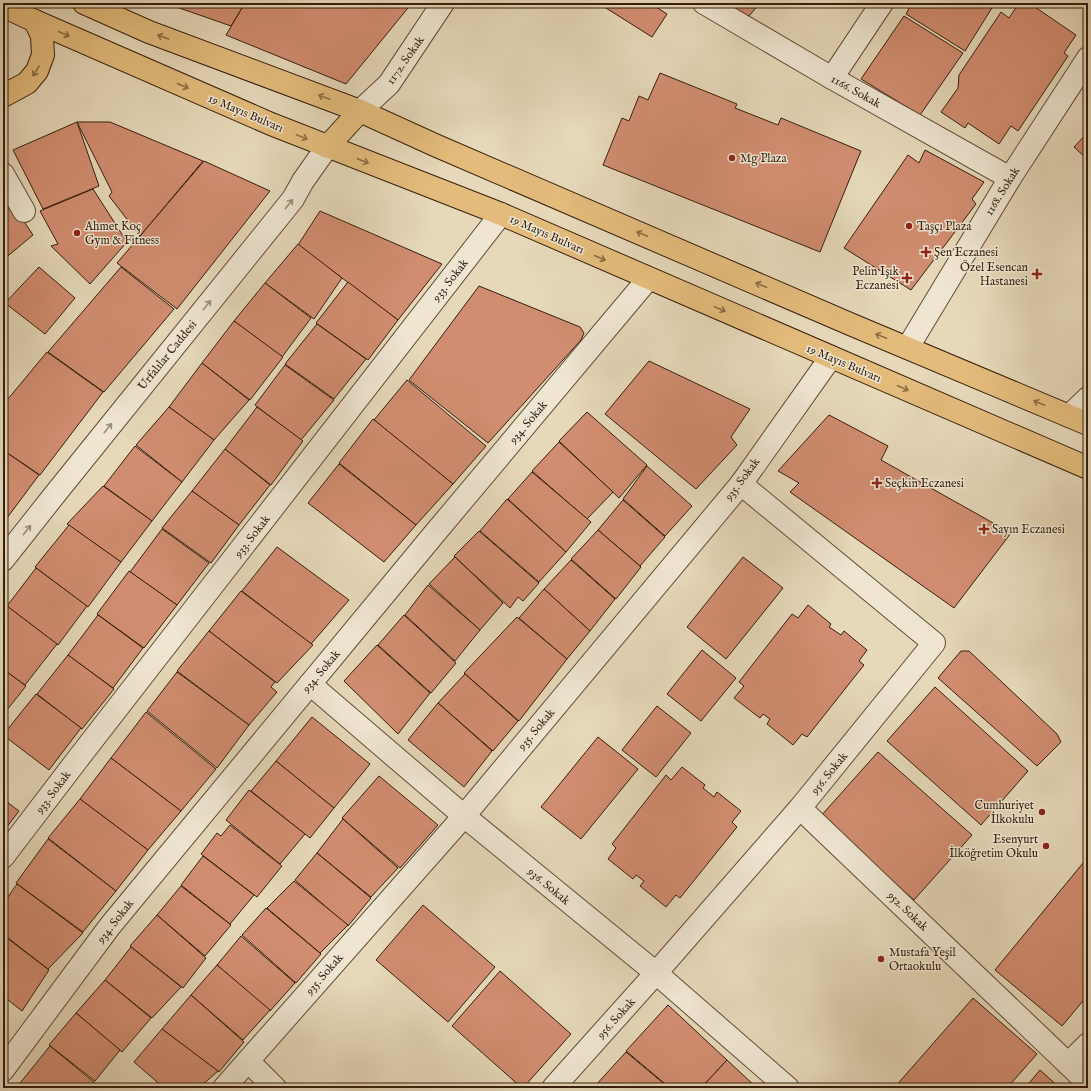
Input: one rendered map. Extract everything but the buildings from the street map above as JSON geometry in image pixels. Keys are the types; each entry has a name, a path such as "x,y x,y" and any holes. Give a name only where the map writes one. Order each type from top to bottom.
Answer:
{"main road":[{"path":"93,5 149,32 360,111 437,146 1078,420"},
{"name":"19 Mayıs Bulvarı","path":"3,6 264,121 501,214 648,279 1088,468"},
{"path":"3,96 27,83 37,71 43,55 42,36 35,21"},
{"path":"327,147 360,111"}],"street":[{"name":"1172. Sokak","path":"360,111 389,84 443,3"},
{"name":"1166. Sokak","path":"704,3 832,78 1010,178"},
{"path":"832,78 882,3"},
{"name":"1168. Sokak","path":"908,347 1010,178 1088,58"},
{"name":"Urfalılar Caddesi","path":"3,560 293,199 303,181 327,147"},
{"path":"3,174 24,211"},
{"name":"933. Sokak","path":"3,858 77,760 501,214"},
{"name":"934. Sokak","path":"3,1070 110,926 648,279"},
{"name":"935. Sokak","path":"224,1088 464,816 740,484 831,357"},
{"path":"1078,420 1088,398"},
{"name":"956. Sokak","path":"553,1088 800,808 934,643 740,484"},
{"name":"936. Sokak","path":"310,684 464,816 656,973 788,1088"},
{"name":"952. Sokak","path":"800,808 1088,1083"},
{"path":"1068,1064 1088,1044"},
{"path":"248,1061 275,1088"}],"place":[{"name":"Mg Plaza","path":"732,158"},
{"name":"Taşçı Plaza","path":"909,226"},
{"name":"Ahmet Koç Gym & Fitness","path":"77,233"},
{"name":"Şen Eczanesi","path":"926,252"},
{"name":"Özel Esencan Hastanesi","path":"1037,274"},
{"name":"Pelin Işık Eczanesi","path":"907,278"},
{"name":"Seçkin Eczanesi","path":"877,483"},
{"name":"Sayın Eczanesi","path":"984,529"},
{"name":"Cumhuriyet İlkokulu","path":"1042,812"},
{"name":"Esenyurt İlköğretim Okulu","path":"1046,846"},
{"name":"Mustafa Yeşil Ortaokulu","path":"881,959"}]}
